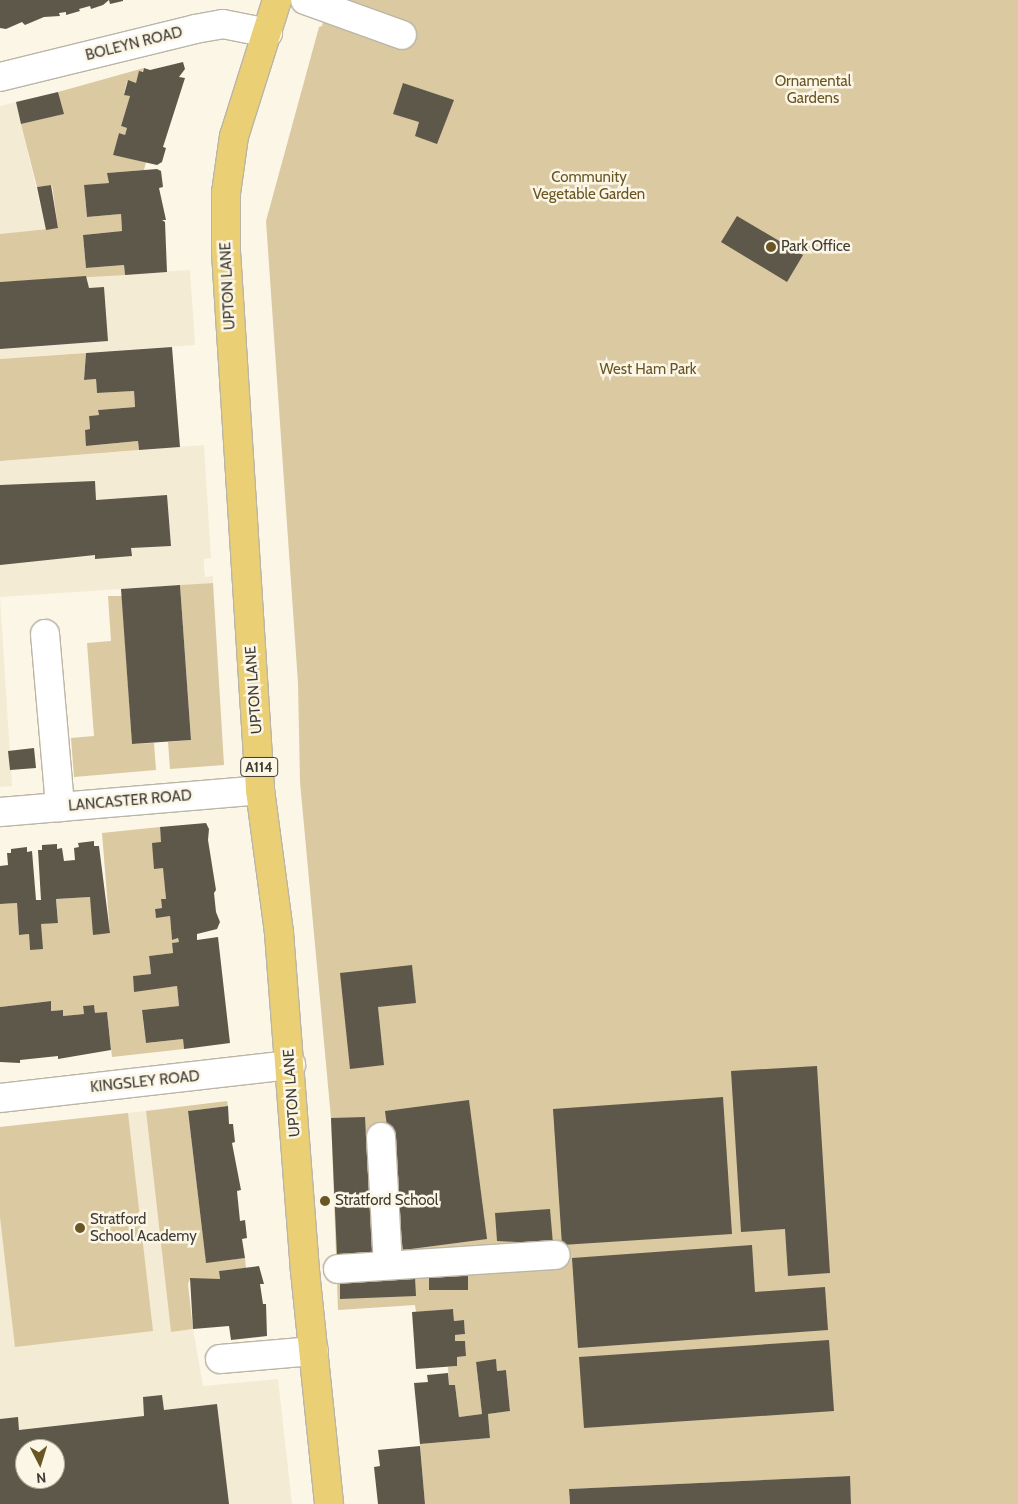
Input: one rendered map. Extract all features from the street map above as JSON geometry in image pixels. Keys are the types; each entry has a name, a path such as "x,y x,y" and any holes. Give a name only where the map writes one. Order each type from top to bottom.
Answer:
{"main road":[{"name":"UPTON LANE","path":"277,0 234,136 226,193 226,252 260,790 279,933 314,1351 329,1504"}],"street":[{"path":"305,0 402,35"},
{"name":"BOLEYN ROAD","path":"0,77 195,29 223,24 268,33"},
{"path":"45,634 60,807"},
{"name":"LANCASTER ROAD","path":"0,812 260,790"},
{"name":"KINGSLEY ROAD","path":"0,1098 291,1065"},
{"path":"380,1137 388,1265"},
{"path":"338,1269 556,1254"},
{"path":"220,1360 314,1351"}],"shaded area":[{"path":"16,102 46,230 0,234 0,106"},
{"path":"190,270 195,345 0,359 0,282"},
{"path":"204,445 211,558 204,559 204,568 205,577 213,576 213,583 0,597 0,461"},
{"path":"0,597 12,786 0,787"},
{"name":"Stratford School Academy","path":"146,1111 171,1332 193,1329 203,1386 278,1379 292,1504 0,1504 0,1127"}],"green space":[{"name":"West Ham Park","path":"329,0 1018,0 1018,1504 851,1504 849,1476 569,1489 570,1504 425,1504 420,1444 490,1438 488,1414 510,1411 506,1370 497,1371 496,1360 476,1362 482,1414 459,1417 455,1385 449,1385 448,1367 457,1366 457,1357 466,1356 465,1341 455,1341 455,1335 465,1334 464,1320 454,1321 453,1309 416,1312 415,1305 338,1310 331,1118 300,782 298,683 266,221 319,27 322,26"},
{"path":"144,68 136,83 127,81 124,94 130,96 121,126 127,128 125,135 119,133 113,155 146,162 144,170 108,173 109,183 84,186 87,217 121,214 122,231 83,235 86,268 124,265 125,275 0,282 0,234 58,228 52,185 37,187 21,124 63,114 58,92"},
{"path":"86,353 84,380 96,379 97,393 134,391 135,407 98,410 99,415 89,416 90,429 85,430 87,446 138,441 139,450 0,461 0,359"},
{"path":"213,583 224,765 170,769 168,742 191,740 180,585"},
{"path":"108,596 122,596 132,744 154,743 156,770 74,777 71,738 94,736 87,643 111,641"},
{"path":"160,827 166,899 161,899 162,908 155,909 156,917 170,916 172,940 178,938 179,942 172,943 173,953 149,956 151,974 133,976 134,991 177,986 179,1006 142,1010 146,1043 183,1039 184,1049 112,1057 107,1013 95,1013 94,1005 83,1006 84,1014 63,1016 62,1010 51,1011 50,1001 0,1007 0,904 17,903 19,935 29,934 30,950 41,924 58,922 56,899 90,897 110,933 102,833"},
{"path":"227,1101 228,1106 188,1111 206,1262 245,1258 246,1268 219,1271 220,1279 190,1279 188,1284 193,1329 171,1332 146,1111"},
{"path":"128,1113 153,1331 15,1347 0,1217 0,1127"}],"building":[{"path":"0,0 109,0 103,5 91,9 90,6 66,15 66,12 59,13 60,16 44,17 25,25 22,22 6,29 0,28"},
{"path":"109,0 123,0 123,1 110,4"},
{"path":"183,62 185,69 179,77 185,78 163,147 166,148 162,162 157,165 113,155 119,133 125,135 127,128 121,126 130,96 124,95 128,80 136,83 139,71 143,72 144,68 150,70"},
{"path":"403,83 454,100 437,144 415,136 419,122 393,114"},
{"path":"58,92 64,114 21,124 16,102"},
{"path":"157,169 161,171 163,187 159,188 166,220 162,220 165,222 167,272 125,275 124,265 86,268 83,235 122,231 121,214 87,217 84,185 109,183 107,173"},
{"path":"51,185 58,228 46,230 37,187"},
{"path":"737,216 803,255 787,282 721,242"},
{"path":"86,276 89,288 104,287 108,341 0,349 0,282"},
{"path":"172,347 180,447 139,450 138,441 86,446 85,430 90,429 89,416 99,415 98,410 135,407 134,391 97,393 96,379 84,380 86,353"},
{"path":"95,481 96,500 167,495 171,546 131,548 132,556 95,559 95,555 0,565 0,485"},
{"path":"180,585 191,740 132,744 121,589"},
{"path":"34,748 36,768 10,770 8,751"},
{"path":"206,823 209,829 208,840 216,890 214,893 216,912 220,922 217,929 197,934 197,940 218,937 230,1043 184,1049 183,1039 146,1043 142,1010 179,1006 177,986 134,992 133,976 151,974 149,956 173,953 172,943 179,942 178,938 172,940 170,916 156,918 155,909 162,908 161,899 166,899 163,868 154,869 152,843 161,842 160,827"},
{"path":"94,841 94,846 99,846 110,933 93,935 90,897 56,899 58,923 41,924 43,949 30,950 29,934 19,935 17,903 0,904 0,866 8,865 7,853 11,853 11,849 27,847 27,852 32,851 36,900 41,900 38,850 42,850 42,845 57,844 57,849 62,848 64,861 75,860 74,848 79,847 78,843"},
{"path":"412,965 416,1003 378,1007 384,1065 350,1069 340,973"},
{"path":"51,1001 51,1011 63,1010 63,1016 84,1014 83,1006 94,1005 95,1013 107,1012 111,1050 58,1059 58,1056 20,1060 20,1063 0,1062 0,1007"},
{"path":"817,1066 830,1273 788,1276 785,1229 741,1232 731,1071"},
{"path":"723,1097 732,1234 562,1245 553,1109"},
{"path":"469,1100 487,1239 403,1250 385,1111"},
{"path":"228,1106 229,1124 233,1124 235,1142 232,1143 241,1190 237,1191 240,1221 245,1220 247,1238 242,1239 245,1258 206,1263 188,1111"},
{"path":"365,1117 372,1254 337,1256 331,1118"},
{"path":"550,1209 553,1244 497,1241 495,1213"},
{"path":"752,1245 755,1292 825,1287 828,1330 578,1348 572,1258"},
{"path":"259,1266 264,1284 260,1284 263,1304 266,1304 267,1336 231,1340 229,1326 193,1329 190,1278 220,1279 219,1271"},
{"path":"468,1276 468,1290 429,1290 429,1277"},
{"path":"415,1278 416,1296 340,1299 340,1281"},
{"path":"453,1309 454,1321 464,1320 465,1334 455,1335 455,1341 465,1341 466,1356 457,1357 457,1366 416,1369 412,1312"},
{"path":"829,1340 834,1411 584,1428 579,1357"},
{"path":"496,1359 497,1371 506,1370 510,1411 488,1414 490,1438 420,1444 414,1383 428,1382 427,1375 448,1373 449,1385 455,1385 459,1417 482,1414 476,1362"},
{"path":"162,1395 164,1410 217,1404 229,1504 0,1504 0,1419 18,1417 19,1430 144,1416 143,1397"},
{"path":"420,1446 425,1504 378,1504 374,1467 380,1466 378,1450"},
{"path":"850,1476 851,1504 570,1504 569,1489"}],"place":[{"name":"Park Office","path":"771,247"},
{"name":"Stratford School","path":"325,1201"},
{"name":"Stratford School Academy","path":"80,1228"}],"park label":[{"name":"Ornamental Gardens","path":"813,90"},
{"name":"Community Vegetable Garden","path":"589,186"}]}
